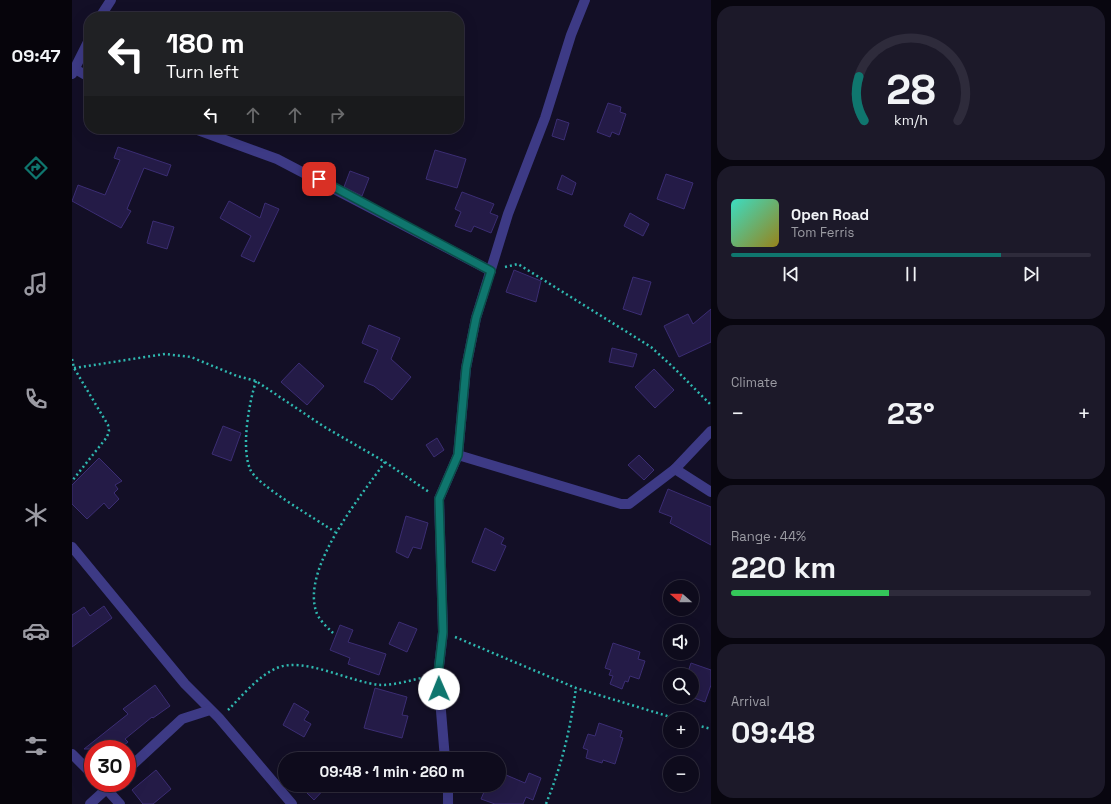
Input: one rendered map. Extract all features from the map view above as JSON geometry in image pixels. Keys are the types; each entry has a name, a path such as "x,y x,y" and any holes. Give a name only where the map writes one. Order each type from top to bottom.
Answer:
{"street":[{"path":"103,12 111,0"},
{"path":"444,752 438,675 443,632 439,499 458,455 466,368 476,318 508,214 545,118 571,35 585,0"},
{"path":"84,51 74,72 84,75"},
{"path":"208,134 277,159 319,179 491,271"},
{"path":"458,455 621,504 629,504 675,468 711,431"},
{"path":"675,468 711,492"},
{"path":"72,547 185,684 210,710 220,718 292,804"},
{"path":"136,762 182,719 210,710"},
{"path":"72,754 84,766"},
{"path":"90,804 101,792"},
{"path":"112,792 120,804"},
{"path":"448,792 448,804"}],"path":[{"path":"491,271 518,264 651,347 711,405"},
{"path":"74,368 165,354 191,357 237,376 256,382 323,426 385,462 439,499"},
{"path":"72,359 74,368 108,425 109,431 107,437 72,481"},
{"path":"256,382 251,397 248,414 247,453 250,469 260,482 335,532"},
{"path":"332,633 316,611 315,591 320,566 335,532 385,462"},
{"path":"443,632 576,688 663,715"},
{"path":"220,718 260,679 278,667 312,666 352,680 380,685 438,675"},
{"path":"546,804 560,770 570,732 576,688"},
{"path":"699,726 711,730"}],"building":[{"path":"608,103 621,107 620,112 626,114 619,135 612,132 610,137 597,132"},
{"path":"557,119 569,123 564,140 552,136"},
{"path":"118,147 171,165 167,176 144,168 127,209 131,211 121,228 72,201 78,185 105,195 120,160 114,158"},
{"path":"435,150 466,159 457,188 426,179"},
{"path":"350,171 369,178 362,196 344,187"},
{"path":"666,174 693,183 684,209 657,199"},
{"path":"562,175 576,183 572,195 557,189"},
{"path":"462,192 494,204 490,213 498,216 491,233 474,226 471,232 455,226 461,212 455,209"},
{"path":"229,201 260,218 265,203 279,209 254,262 241,256 251,236 220,218"},
{"path":"630,213 649,224 643,236 624,226"},
{"path":"153,221 174,227 167,249 147,243"},
{"path":"514,270 541,281 536,302 506,292"},
{"path":"633,277 651,282 641,315 623,309"},
{"path":"711,309 711,342 679,357 664,326 688,314 693,324"},
{"path":"369,325 400,338 391,359 411,377 392,400 374,386 364,382 378,350 362,343"},
{"path":"612,348 637,354 633,367 609,362"},
{"path":"299,363 324,386 307,405 281,382"},
{"path":"654,369 674,390 655,408 635,387"},
{"path":"223,426 241,433 231,461 212,454"},
{"path":"437,438 444,450 434,457 426,445"},
{"path":"639,455 654,470 644,480 628,465"},
{"path":"99,458 122,481 115,485 118,489 114,493 119,499 109,509 104,503 87,519 72,504 72,485"},
{"path":"668,489 711,507 711,545 670,523 672,517 659,512"},
{"path":"406,516 428,523 421,549 413,547 408,558 396,552"},
{"path":"485,528 504,538 501,544 506,546 495,571 472,562"},
{"path":"104,606 112,618 72,647 72,615 84,607 90,616"},
{"path":"399,622 417,629 407,652 389,644"},
{"path":"340,625 353,630 348,642 386,654 379,675 348,664 350,658 330,650"},
{"path":"613,643 640,652 638,659 645,661 639,679 630,676 628,682 625,681 622,689 610,684 613,676 609,675 611,670 605,668"},
{"path":"691,663 711,670 711,685 705,702 699,700 699,668 689,668"},
{"path":"155,685 170,706 153,718 152,717 125,739 126,740 95,740 128,714 123,709"},
{"path":"375,688 407,697 402,715 408,716 402,738 364,728"},
{"path":"294,703 309,712 304,720 311,724 304,737 283,725"},
{"path":"599,723 622,731 620,737 623,738 615,764 603,760 602,763 586,758 588,750 583,748 588,734 595,736"},
{"path":"156,770 171,789 153,804 143,804 134,792 136,792 136,787"},
{"path":"529,773 541,778 533,800 526,797 523,804 495,804 481,799 484,792 506,792 506,775 525,783"},
{"path":"306,792 321,792 314,800"}],"route":[{"path":"319,179 491,271 476,318 466,368 458,455 440,493 439,499 443,632 438,675 439,689"}]}
